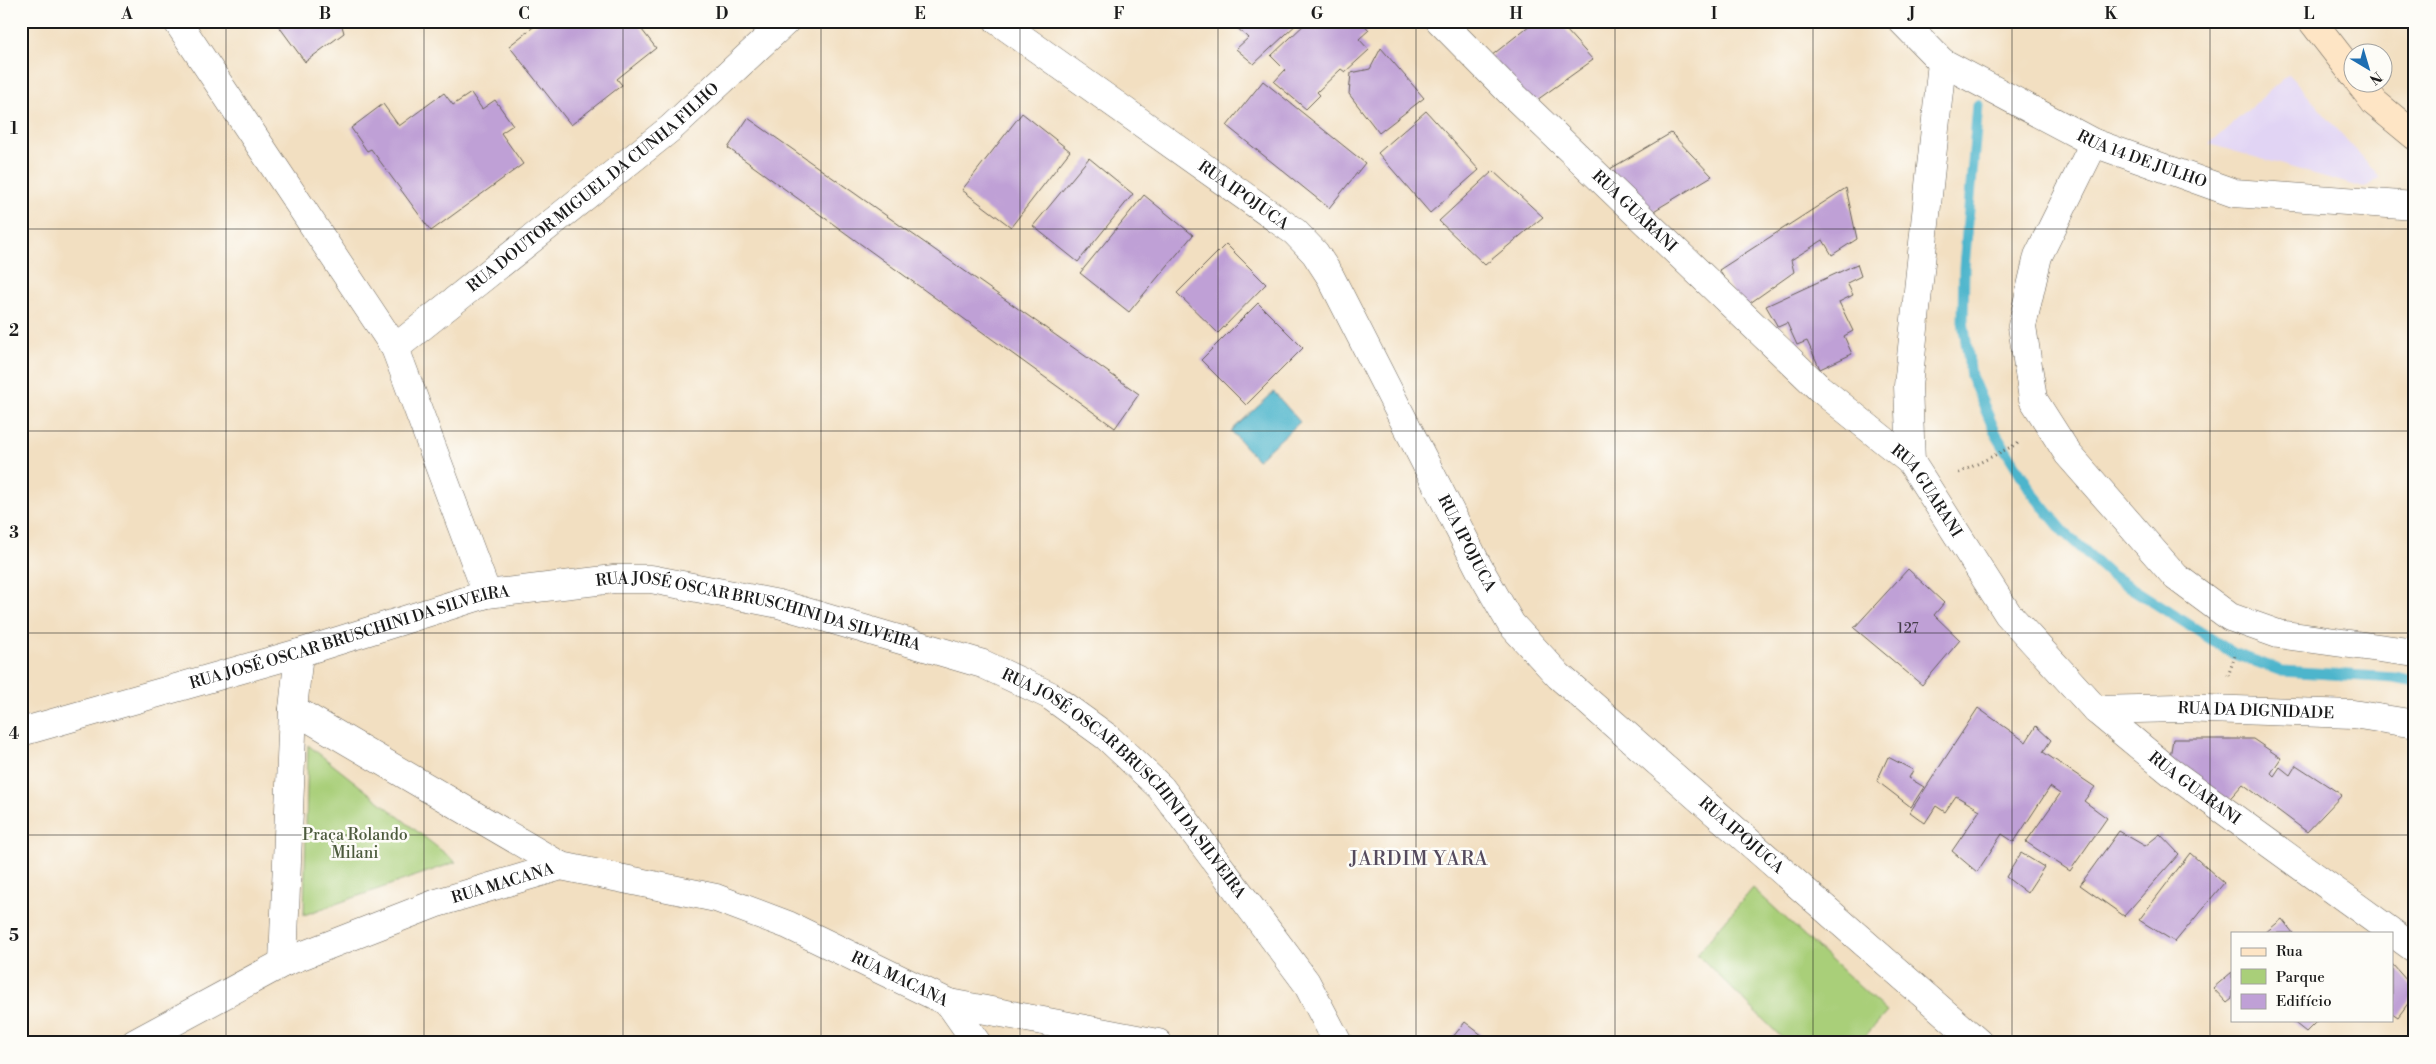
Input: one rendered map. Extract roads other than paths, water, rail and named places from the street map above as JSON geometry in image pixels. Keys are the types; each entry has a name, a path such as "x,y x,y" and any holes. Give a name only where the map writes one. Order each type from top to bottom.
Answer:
{"main road":[{"path":"2312,21 2344,62"},
{"path":"2367,92 2375,103 2415,136"}],"street":[{"path":"177,21 395,348 488,594"},
{"name":"RUA DOUTOR MIGUEL DA CUNHA FILHO","path":"395,348 671,128 786,21"},
{"name":"RUA IPOJUCA","path":"998,21 1295,232 1315,253 1330,276 1479,568 1511,624 1559,676 1979,1043"},
{"name":"RUA GUARANI","path":"1440,21 1510,92 1819,388 1911,462 2008,614 2096,710 2171,772 2392,932"},
{"name":"RUA 14 DE JULHO","path":"1902,21 1942,62 2094,143 2234,193 2415,206"},
{"path":"1911,462 1908,386 1942,62"},
{"path":"2094,143 2038,256 2022,326 2033,399 2068,454 2176,577 2230,617 2278,634 2415,653"},
{"name":"RUA JOSÉ OSCAR BRUSCHINI DA SILVEIRA","path":"21,732 299,653 488,594 614,579 650,579 778,604 983,664 1049,695 1107,738 1161,788 1306,982 1338,1043"},
{"path":"283,963 294,709 299,653"},
{"name":"RUA DA DIGNIDADE","path":"2096,710 2179,708 2353,714 2415,724"},
{"path":"294,709 561,866"},
{"name":"RUA MACANA","path":"135,1043 283,963 437,903 561,866 716,898 788,925 949,1002 976,1043"},
{"name":"RUA GUARANI","path":"2394,934 2415,949"},
{"path":"949,1002 1158,1043"}],"water":[{"path":"1274,392 1300,422 1257,460 1231,431"}],"waterway":[{"path":"1978,105 1964,267 1963,321 1971,376 1996,434 2033,494 2064,532 2111,575 2233,653 2282,671 2395,678 2415,682"}],"district":[{"name":"JARDIM YARA","path":"1419,859"}],"park label":[{"name":"Praça Rolando Milani","path":"355,844"}]}
